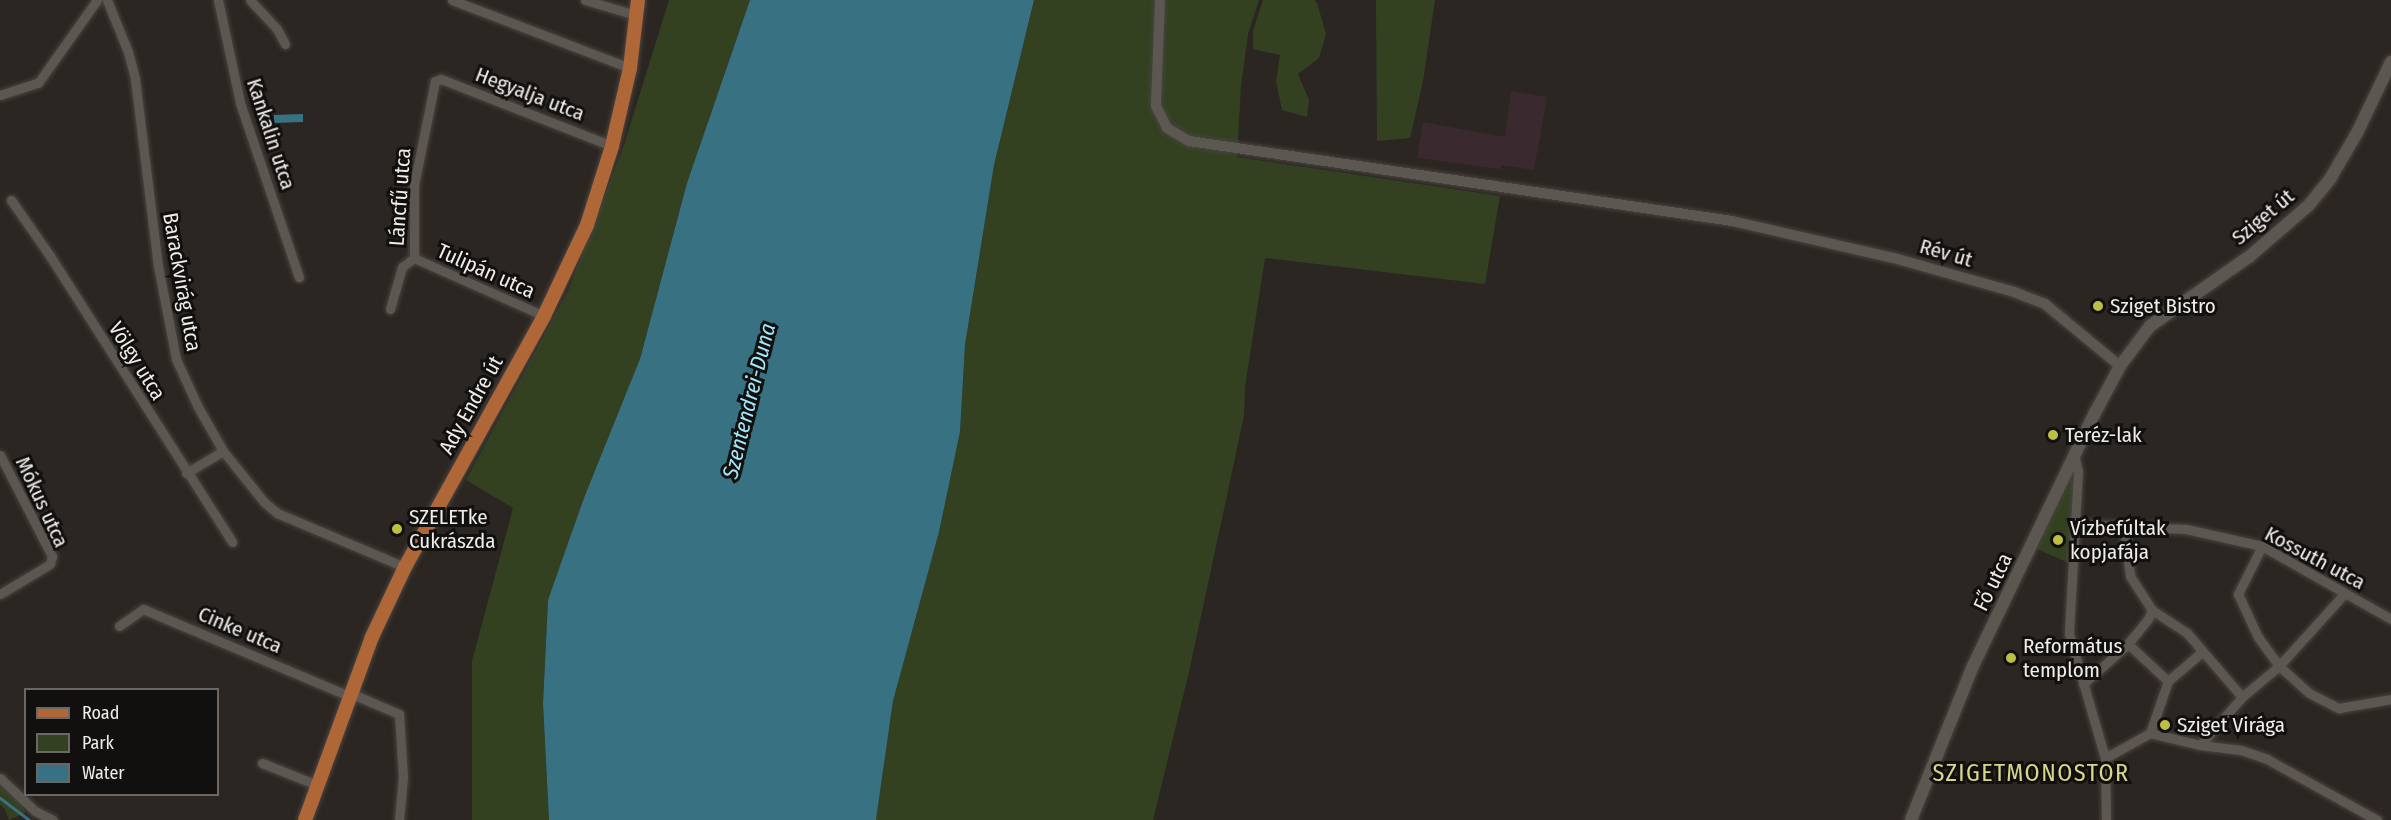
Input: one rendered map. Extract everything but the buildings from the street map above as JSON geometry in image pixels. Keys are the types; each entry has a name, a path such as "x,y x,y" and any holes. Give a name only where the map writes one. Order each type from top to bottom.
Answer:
{"main road":[{"name":"Ady Endre út","path":"305,820 372,637 405,567 544,316 587,225 612,146 630,68 638,0"},
{"name":"Sziget út","path":"2120,366 2150,326 2250,256 2308,205 2330,179 2357,133 2391,62"},
{"name":"Fő utca","path":"1911,820 1973,666 2074,459 2094,413 2120,366"}],"street":[{"path":"0,95 38,83 97,0"},
{"name":"Barackvirág utca","path":"106,0 128,52 135,79 158,266 176,359 198,407 223,451 264,502 277,513 405,567"},
{"name":"Kankalin utca","path":"218,0 240,103 299,277"},
{"path":"250,0 276,29 285,44"},
{"path":"452,0 630,68"},
{"path":"585,0 636,15"},
{"name":"Rév út","path":"1160,0 1155,106 1167,128 1189,141 1741,223 1894,258 2014,292 2045,304 2120,366"},
{"name":"Hegyalja utca","path":"435,81 441,79 612,146"},
{"name":"Láncfű utca","path":"390,309 402,267 414,258 414,185 435,81"},
{"name":"Völgy utca","path":"11,200 50,256 232,542"},
{"name":"Tulipán utca","path":"414,258 544,316"},
{"path":"186,473 223,451"},
{"name":"Mókus utca","path":"0,455 52,556 50,564 0,594"},
{"path":"2074,459 2078,471 2069,634 2106,759 2106,820"},
{"name":"Kossuth utca","path":"2076,524 2186,529 2262,546 2391,619"},
{"path":"2124,527 2130,576 2152,609 2187,633 2242,697"},
{"path":"2262,546 2238,594 2258,637 2279,666 2309,693 2339,708 2391,699"},
{"path":"2200,745 2242,697 2279,666 2344,594"},
{"name":"Cinke utca","path":"119,626 143,609 349,696"},
{"path":"2084,684 2128,644 2148,619 2152,609"},
{"path":"2128,644 2168,681"},
{"path":"2106,759 2150,734 2168,681 2202,652"},
{"path":"349,696 357,696 399,714 403,777 399,820"},
{"path":"2150,734 2200,745 2241,750 2267,759 2377,820"},
{"path":"262,763 317,785"},
{"path":"0,778 35,811 53,820"}],"shaded area":[{"path":"1511,91 1547,97 1534,170 1501,165 1501,169 1417,158 1423,122 1505,137"}],"green space":[{"path":"669,0 750,0 687,183 640,359 548,600 543,704 549,820 472,820 472,661 513,508 466,480 568,291 622,151"},
{"path":"1034,0 1259,0 1248,34 1241,86 1237,157 1500,196 1485,284 1265,258 1245,387 1244,416 1189,672 1153,820 876,820 893,701 939,532 960,432 965,345 994,165"},
{"path":"1263,0 1314,0 1317,3 1326,34 1319,58 1298,74 1309,100 1307,117 1282,110 1276,81 1280,55 1253,49 1253,31"},
{"path":"1376,0 1435,0 1423,81 1410,138 1377,141"},
{"path":"2072,474 2074,491 2069,563 2037,549"},
{"path":"0,786 23,806 25,813 9,820 5,809 0,805"}],"water":[{"name":"Szentendrei-Duna","path":"750,0 1034,0 994,165 965,345 960,432 939,532 893,701 876,820 549,820 543,704 548,600 584,498 640,359 687,183"},
{"path":"303,114 303,122 274,123 274,115"}],"waterway":[{"path":"0,798 29,820"}],"place":[{"name":"Sziget Bistro","path":"2098,306"},
{"name":"Teréz-lak","path":"2053,435"},
{"name":"SZELETke Cukrászda","path":"397,529"},
{"name":"Vízbefúltak kopjafája","path":"2058,540"},
{"name":"Református templom","path":"2011,658"},
{"name":"Sziget Virága","path":"2165,725"}],"district":[{"name":"SZIGETMONOSTOR","path":"2031,774"}]}
